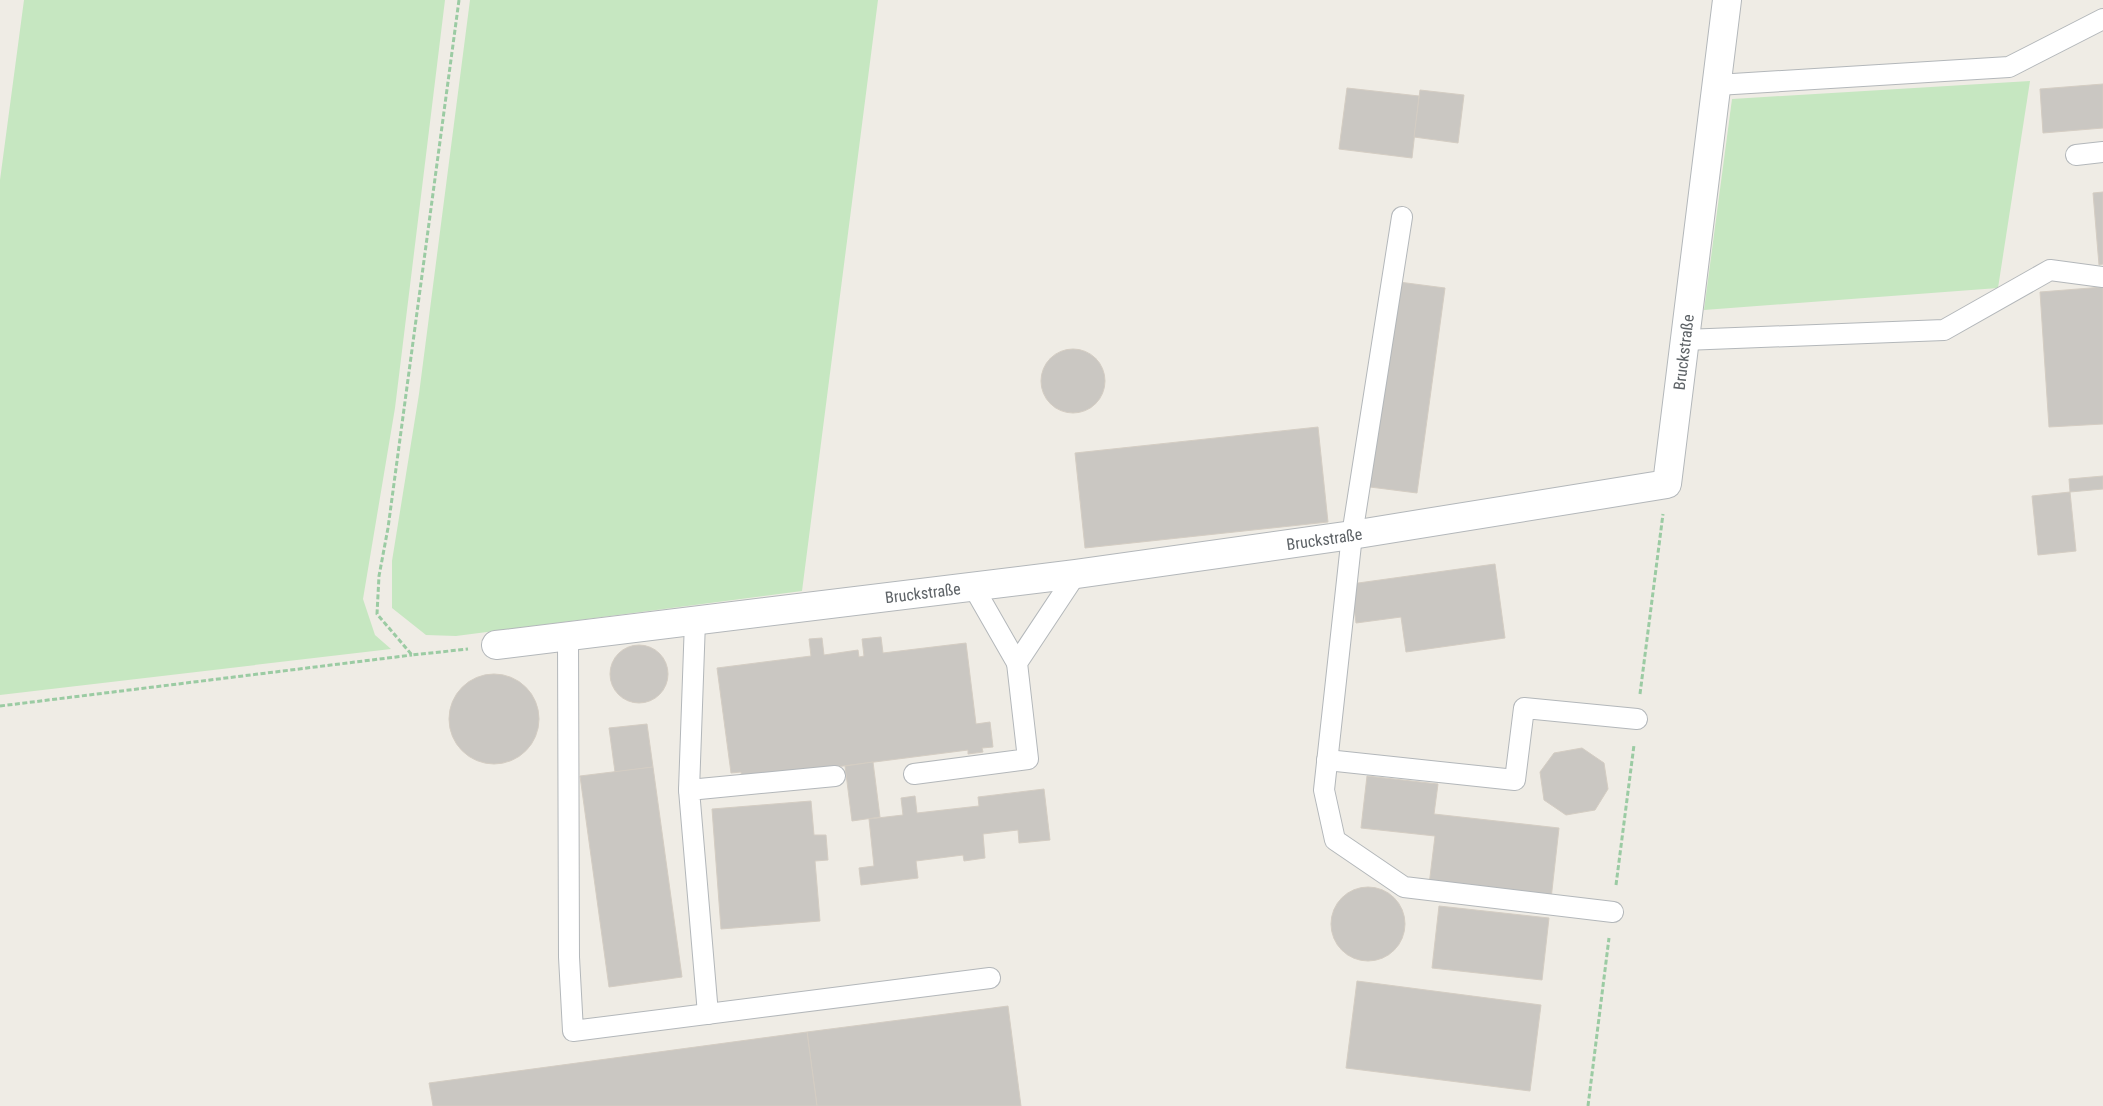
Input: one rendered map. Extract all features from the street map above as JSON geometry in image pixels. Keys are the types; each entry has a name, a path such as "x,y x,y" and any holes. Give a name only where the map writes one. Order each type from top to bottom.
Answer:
{"street":[{"name":"Bruckstraße","path":"496,645 974,588 1076,574 1352,535 1667,484 1727,0"}],"lane":[{"path":"1716,84 2009,67 2103,19"},
{"path":"2076,155 2103,152"},
{"path":"1402,217 1352,535 1324,790 1335,840 1404,887 1612,912"},
{"path":"1684,340 1944,330 2050,270 2103,277"},
{"path":"1017,663 1076,574"},
{"path":"914,774 1028,759 1017,663 974,588"},
{"path":"695,621 689,790 708,1014"},
{"path":"568,637 569,956 573,1032 990,978"},
{"path":"1328,760 1515,780 1524,708 1637,719"},
{"path":"689,790 836,776"}],"path":[{"path":"412,655 377,614 379,576 389,518 458,0"},
{"path":"1588,1106 1667,484"},
{"path":"0,706 496,645"}],"green space":[{"path":"24,0 445,0 395,408 363,599 375,635 391,649 0,695 0,180"},
{"path":"470,0 878,0 802,591 456,636 426,635 392,608 392,561 419,394"},
{"path":"2030,81 1998,288 1704,310 1732,99"}],"building":[{"path":"2103,84 2103,128 2043,133 2040,89"},
{"path":"1347,88 1419,96 1412,158 1339,149"},
{"path":"1420,90 1464,95 1458,143 1414,137"},
{"path":"2103,192 2103,264 2099,265 2093,193"},
{"path":"1399,282 1445,288 1417,493 1370,487"},
{"path":"2103,287 2103,424 2049,427 2040,292"},
{"path":"1073,349 1085,351 1096,358 1103,369 1105,381 1103,393 1096,404 1085,411 1073,413 1061,411 1050,404 1043,393 1041,381 1043,369 1050,358 1061,351"},
{"path":"1318,427 1328,522 1085,548 1075,453"},
{"path":"2103,476 2103,489 2070,492 2069,479"},
{"path":"2070,492 2076,551 2038,555 2032,496"},
{"path":"1495,564 1505,638 1406,652 1401,617 1356,623 1351,584"},
{"path":"881,637 883,653 966,643 976,724 990,722 993,747 982,748 983,752 968,754 968,750 742,779 741,772 731,773 717,668 811,656 809,639 822,638 824,655 858,650 859,657 864,656 862,639"},
{"path":"633,645 645,645 660,653 668,668 668,680 660,695 645,703 633,703 618,695 610,680 610,668 618,653"},
{"path":"494,674 511,677 526,687 536,702 539,719 536,736 526,751 511,761 494,764 477,761 462,751 452,736 449,719 452,702 462,687 477,677"},
{"path":"647,724 653,767 615,772 609,728"},
{"path":"1582,748 1604,763 1608,789 1595,810 1566,815 1544,800 1540,772 1554,753"},
{"path":"873,762 880,817 852,821 845,766"},
{"path":"653,767 682,977 609,987 580,776"},
{"path":"1367,776 1438,784 1434,814 1559,828 1551,899 1429,885 1435,836 1361,828"},
{"path":"1044,789 1050,840 1019,843 1018,830 983,834 985,858 964,861 963,855 916,861 918,878 861,885 859,868 874,866 869,819 903,815 901,798 915,796 917,813 979,806 978,797"},
{"path":"811,801 814,835 826,835 828,860 815,861 820,921 721,929 712,809"},
{"path":"1368,887 1389,893 1399,903 1405,924 1399,945 1389,955 1368,961 1347,955 1337,945 1331,924 1337,903 1347,893"},
{"path":"1439,906 1549,918 1542,980 1432,968"},
{"path":"1357,981 1541,1005 1530,1091 1346,1068"},
{"path":"1008,1006 1021,1106 817,1106 807,1032"},
{"path":"807,1032 817,1106 433,1106 429,1083"}]}
